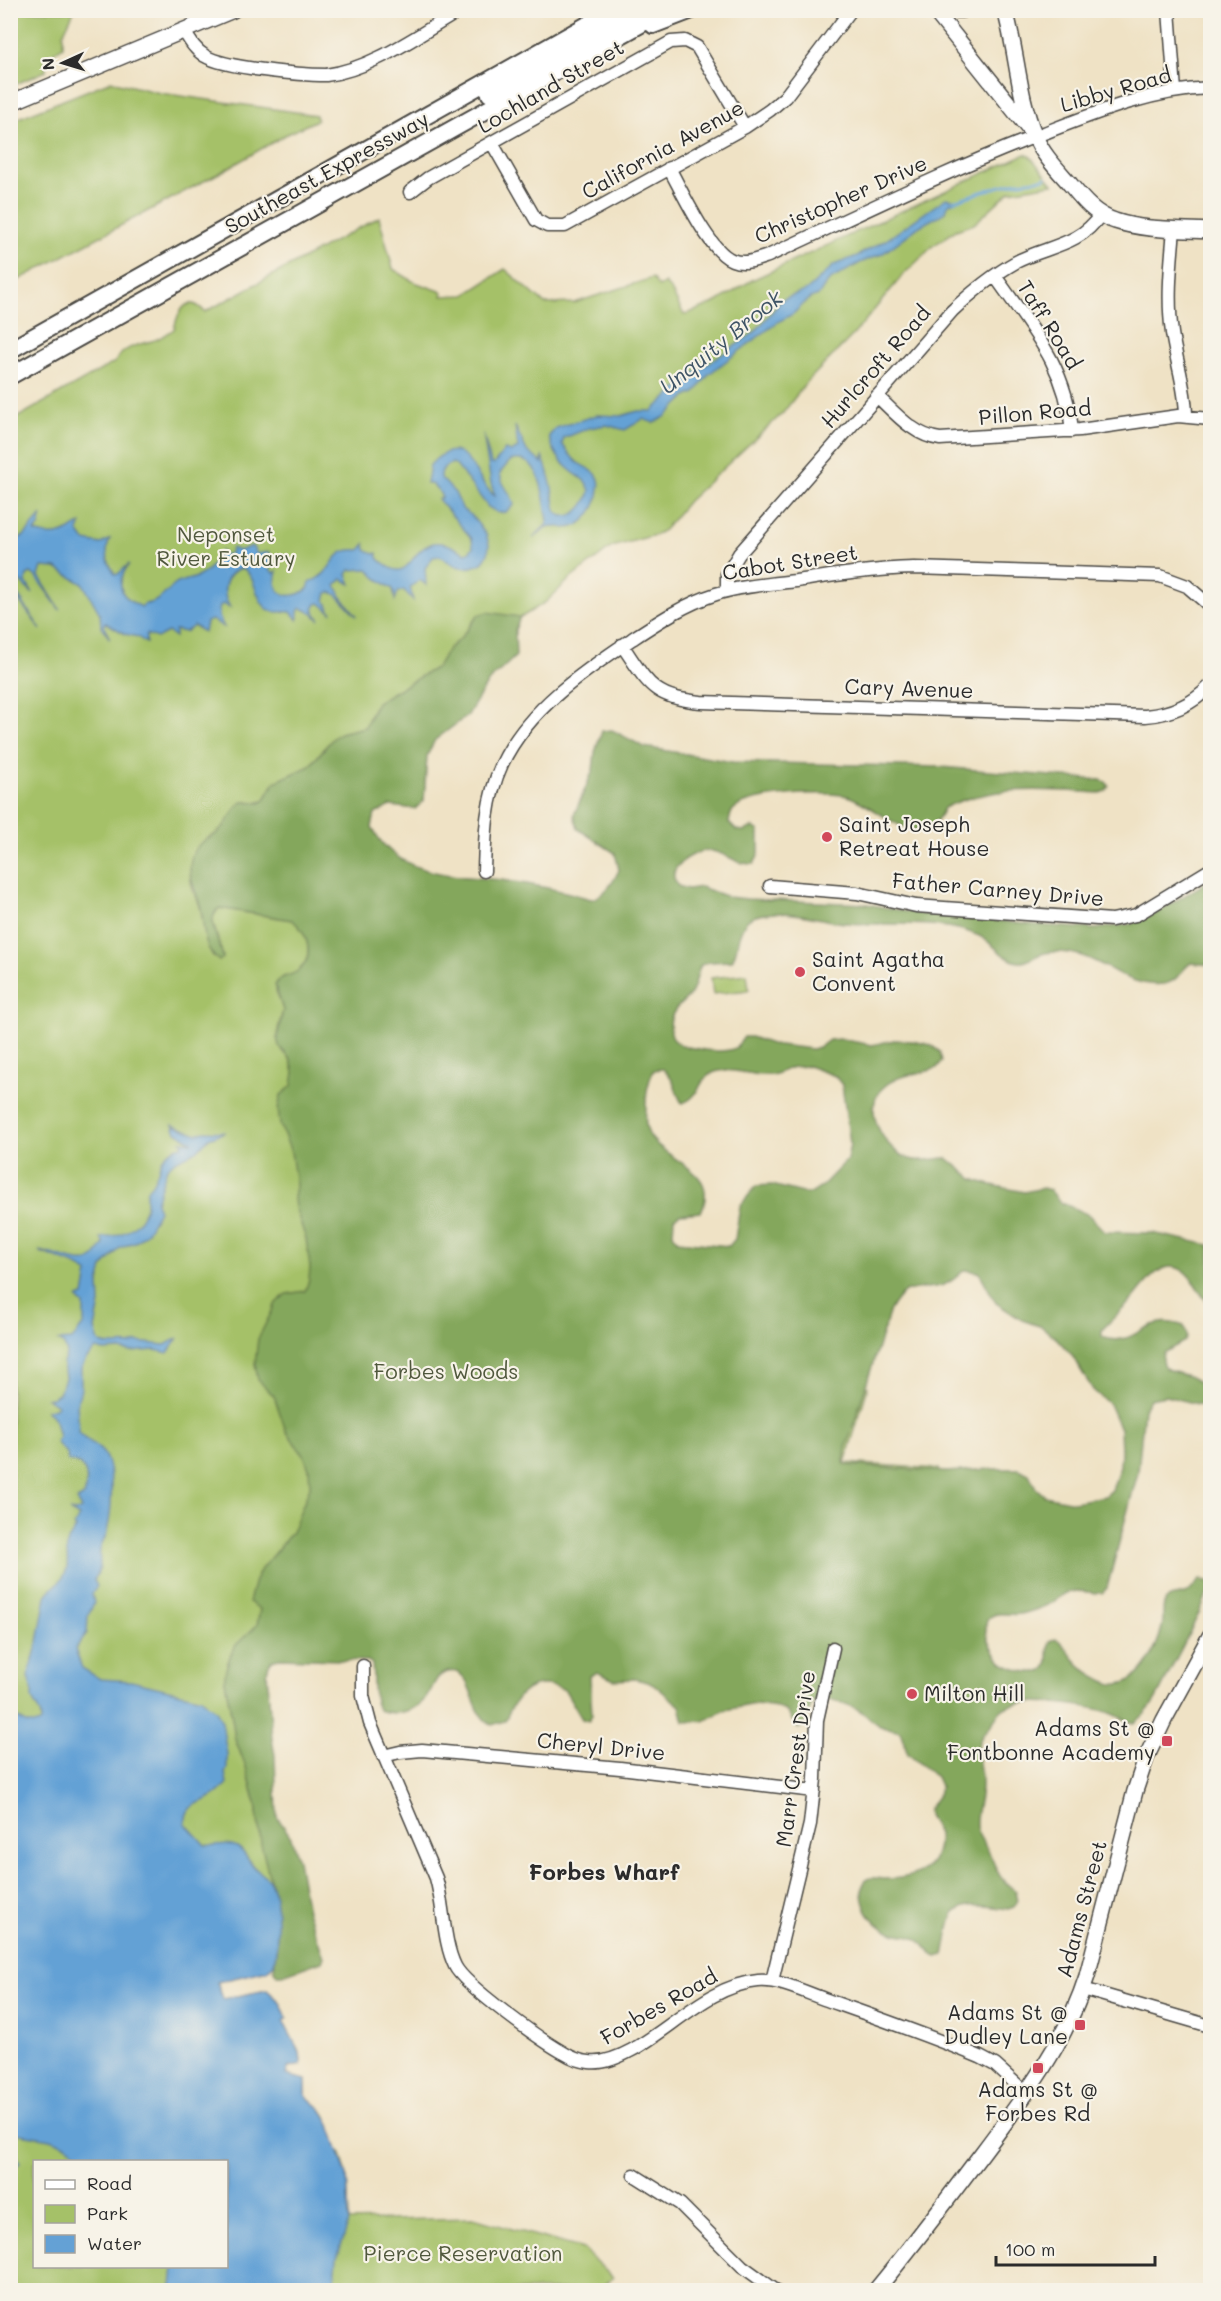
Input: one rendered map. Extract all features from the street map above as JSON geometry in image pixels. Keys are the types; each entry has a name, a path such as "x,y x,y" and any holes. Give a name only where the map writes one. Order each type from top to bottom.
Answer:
{"highway":[{"name":"Southeast Expressway","path":"10,340 596,10"},
{"path":"10,350 614,10"},
{"path":"10,364 638,10"},
{"name":"Southeast Expressway","path":"10,376 666,10"},
{"path":"626,33 674,19 692,10"}],"main road":[{"path":"10,104 233,10"},
{"path":"934,10 1035,136 1043,151 1100,215 1125,224 1210,231"},
{"path":"945,10 962,10"},
{"path":"1005,10 1035,136"},
{"name":"Adams Street","path":"876,2290 960,2183 1026,2093 1063,2034 1083,1989 1135,1791 1146,1758 1210,1636"}],"street":[{"path":"184,31 200,52 218,61 326,75 341,73 367,64 461,10"},
{"name":"California Avenue","path":"492,143 536,220 553,227 571,223 770,111 785,97 851,10"},
{"path":"1169,10 1175,91"},
{"name":"Lochland Street","path":"410,192 428,178 657,48 678,41 691,42 697,47 745,126"},
{"name":"Libby Road","path":"1035,136 1112,107 1175,91 1210,88"},
{"name":"Christopher Drive","path":"669,168 715,248 731,260 750,262 768,256 987,155 1035,136"},
{"name":"Hurlcroft Road","path":"727,591 727,574 739,554 952,311 995,276 1027,257 1082,236 1100,215"},
{"path":"1174,229 1170,284 1171,321 1186,416"},
{"name":"Taff Road","path":"995,276 1053,361 1066,393 1072,431"},
{"name":"Pillon Road","path":"877,396 914,429 933,438 1072,431 1186,416 1210,419"},
{"name":"Cabot Street","path":"484,871 488,805 498,773 511,748 556,696 580,675 672,614 707,597 727,591 890,569 1160,576 1178,582 1195,592 1210,606"},
{"name":"Cary Avenue","path":"622,645 654,689 674,698 701,702 1145,716 1161,714 1184,706 1210,686"},
{"name":"Father Carney Drive","path":"770,886 857,893 916,906 1112,920 1128,918 1143,911 1210,870"},
{"name":"Marr Crest Drive","path":"772,1982 808,1834 814,1791 817,1720 833,1648"},
{"name":"Forbes Road","path":"363,1666 365,1705 383,1756 436,1878 450,1953 458,1972 471,1985 565,2054 592,2063 609,2060 637,2047 722,1991 744,1983 772,1982 882,2019 980,2056 995,2065 1026,2093"},
{"name":"Cheryl Drive","path":"383,1756 422,1750 620,1768 814,1791"},
{"path":"1083,1989 1210,2026"},
{"path":"634,2175 680,2204 748,2271 775,2290"}],"green space":[{"path":"10,11 74,11 63,34 63,46 45,59 46,71 11,86"},
{"path":"111,81 160,93 316,115 317,120 287,134 223,171 11,284 11,121"},
{"name":"Neponset River Estuary","path":"1025,154 1030,156 1053,184 1010,191 974,224 956,230 933,246 903,275 855,333 805,384 783,413 688,501 664,530 655,535 612,547 570,579 546,602 525,615 520,617 501,615 473,622 461,638 448,649 437,667 386,696 373,708 365,727 340,733 310,766 275,782 264,801 254,803 247,801 217,833 206,839 196,849 191,862 191,883 213,956 223,958 212,918 219,908 292,920 302,930 308,950 305,964 298,971 283,977 276,991 283,1010 278,1029 282,1050 291,1060 294,1072 612,1361 868,1387 845,1463 939,1469 928,1550 623,1667 230,1656 225,1681 235,1739 246,1767 256,1803 259,1826 271,1864 274,1964 267,1970 217,1982 223,1999 267,1990 280,2002 287,2018 283,2021 300,2053 301,2065 288,2068 286,2075 306,2080 306,2096 326,2116 335,2145 341,2153 347,2176 349,2221 473,2218 583,2249 613,2278 597,2290 11,2290 11,421 115,362 126,350 167,334 174,329 178,316 188,304 193,304 205,312 379,217 393,269 414,282 443,292 442,296 465,295 505,269 545,304 574,303 652,278 659,287 665,283 684,315 717,302 752,280"},
{"name":"Forbes Woods","path":"487,612 520,617 515,630 516,656 488,682 468,715 435,740 427,756 424,801 415,809 390,806 375,814 372,827 383,843 396,856 411,864 446,874 524,883 591,899 600,895 611,884 619,870 615,853 578,829 574,815 593,770 595,752 602,731 612,730 644,747 733,762 941,767 1101,780 1109,786 1106,791 1100,793 1020,790 981,795 944,808 935,823 924,829 912,829 899,824 847,796 805,794 754,800 733,810 729,823 736,830 744,831 753,827 759,831 759,854 754,864 746,864 716,852 700,852 685,860 675,871 675,882 678,886 688,889 701,887 728,897 747,899 867,904 914,913 1095,929 1131,924 1156,913 1210,880 1210,965 1191,963 1169,983 1151,984 1129,979 1090,959 1070,953 1048,952 1018,962 1007,957 977,935 946,927 846,923 796,914 771,913 755,916 744,924 732,961 709,962 701,965 692,992 676,1010 671,1020 672,1035 676,1043 710,1051 726,1051 736,1048 744,1037 771,1044 812,1049 829,1040 840,1039 872,1045 894,1040 931,1045 940,1052 942,1061 937,1068 903,1076 891,1082 878,1095 874,1105 878,1127 891,1147 900,1154 919,1161 947,1158 973,1179 987,1184 1024,1192 1043,1188 1050,1190 1060,1202 1089,1215 1105,1232 1152,1233 1210,1245 1210,1304 1185,1272 1172,1267 1165,1268 1152,1276 1102,1330 1102,1337 1114,1340 1124,1339 1158,1323 1184,1326 1187,1335 1185,1341 1163,1353 1163,1364 1168,1370 1188,1376 1210,1388 1210,1407 1165,1396 1150,1399 1144,1409 1138,1472 1107,1588 1102,1593 1070,1592 1050,1604 1024,1613 996,1614 987,1622 987,1633 991,1646 1000,1660 1014,1668 1027,1672 1043,1670 1047,1664 1049,1643 1057,1639 1092,1675 1115,1684 1125,1682 1135,1677 1150,1659 1162,1627 1163,1607 1166,1600 1187,1593 1200,1580 1208,1581 1210,1588 1157,1697 1141,1718 1134,1723 1104,1711 1045,1702 1018,1703 999,1712 980,1740 978,1747 981,1785 976,1826 1000,1875 1016,1891 1018,1900 1014,1907 1008,1909 969,1906 956,1912 950,1922 944,1955 937,1957 915,1937 888,1931 876,1923 865,1906 862,1890 867,1880 910,1876 923,1871 932,1862 938,1847 938,1835 927,1811 938,1795 940,1786 936,1777 908,1754 900,1731 878,1725 856,1708 833,1700 818,1699 812,1704 802,1727 797,1728 787,1712 777,1707 756,1704 725,1710 704,1721 684,1722 680,1706 657,1687 635,1679 614,1680 597,1672 590,1676 592,1715 589,1721 582,1719 565,1690 544,1685 528,1689 515,1702 505,1721 492,1725 479,1712 463,1676 456,1672 441,1675 426,1699 414,1708 393,1713 378,1710 372,1664 368,1661 280,1658 270,1662 267,1672 275,1755 277,1817 291,1837 298,1860 307,1911 324,1957 322,1961 283,1975 277,1975 274,1970 277,1942 275,1899 261,1844 256,1803 235,1739 225,1673 236,1645 257,1625 260,1609 249,1602 255,1580 261,1569 292,1532 310,1487 309,1469 304,1456 286,1431 274,1396 258,1380 255,1364 258,1339 276,1303 286,1294 305,1291 309,1280 310,1267 306,1239 295,1207 296,1185 291,1152 280,1125 278,1109 281,1095 292,1086 294,1072 291,1060 279,1046 277,1038 283,1010 275,985 277,981 293,974 304,964 308,944 302,930 292,920 219,908 215,913 213,925 223,958 219,961 213,956 206,943 200,905 191,879 191,858 201,843 220,831 242,802 260,803 264,801 275,782 310,766 333,738 340,733 365,727 377,702 437,667 448,649 461,638 478,615","holes":["808,1066 835,1076 842,1085 850,1144 847,1160 821,1187 812,1193 772,1185 756,1186 740,1206 735,1239 729,1246 678,1241 673,1234 674,1218 680,1214 701,1212 705,1198 704,1187 691,1170 661,1148 648,1133 647,1093 654,1070 663,1069 667,1072 682,1103 693,1096 705,1079 715,1072 772,1075 792,1067","964,1270 979,1272 996,1303 1022,1320 1042,1327 1057,1339 1071,1354 1093,1390 1109,1404 1120,1429 1121,1451 1120,1466 1112,1490 1105,1496 1074,1502 1045,1496 1036,1488 1029,1474 1019,1469 946,1472 845,1465 846,1448 890,1310 904,1293 913,1289 943,1285"]},
{"path":"747,974 749,990 713,994 711,978"}],"water":[{"path":"946,198 957,200 949,204 944,213 920,226 882,254 830,280 819,295 810,298 793,314 778,322 709,374 695,393 686,397 665,417 654,423 643,419 625,430 606,425 589,428 564,438 562,444 571,456 596,474 600,482 594,507 587,518 577,525 566,528 550,526 533,538 548,520 540,480 529,463 521,460 510,461 500,473 514,505 506,512 498,513 488,507 456,465 453,463 445,466 441,472 441,478 455,493 463,510 471,515 486,534 489,544 488,554 482,563 465,568 450,563 440,556 433,557 425,568 426,585 420,580 410,587 413,600 404,590 398,592 395,600 393,589 376,578 368,569 350,570 347,574 351,584 342,579 336,585 341,596 357,616 337,595 331,592 327,593 325,600 332,613 320,603 316,604 313,609 320,620 301,608 298,611 298,620 291,612 273,612 265,607 250,577 242,568 227,579 225,596 230,607 223,604 219,607 219,617 224,627 212,620 206,622 204,632 194,626 185,632 175,630 175,637 168,632 157,638 146,634 146,643 105,622 104,626 110,639 101,626 100,614 83,584 56,568 42,567 39,576 60,610 31,573 27,575 26,582 33,594 16,578 13,580 14,589 41,630 11,590 11,542 24,536 42,515 35,532 55,535 81,524 78,531 85,541 101,544 110,539 107,556 115,574 129,564 121,584 124,595 142,607 158,599 179,582 203,574 221,551 229,555 232,548 239,551 252,546 257,554 269,552 269,569 274,573 277,571 279,591 288,595 301,593 308,589 310,582 319,578 343,552 360,550 365,544 366,550 377,553 379,559 385,564 400,570 405,568 426,546 434,543 446,544 465,553 469,552 473,547 472,539 438,499 442,497 438,490 432,484 427,484 430,465 442,455 452,451 461,454 468,460 487,489 495,496 483,433 491,464 494,464 505,450 511,452 518,448 515,426 527,451 542,463 542,456 549,476 556,511 562,516 572,514 583,505 590,491 584,481 566,467 554,450 549,436 556,428 597,415 621,416 638,411 652,411 694,373 754,333 783,299 807,290 834,265 857,256 886,240"},
{"path":"173,1125 197,1134 204,1131 225,1132 209,1138 197,1151 175,1161 167,1168 156,1202 159,1211 147,1232 137,1241 120,1248 103,1267 95,1329 99,1342 111,1345 130,1345 137,1342 165,1345 178,1338 168,1353 155,1350 131,1352 96,1349 86,1359 81,1369 81,1389 77,1404 79,1432 104,1454 109,1466 111,1505 109,1524 100,1549 100,1568 94,1580 97,1586 92,1594 94,1603 88,1616 87,1633 75,1649 82,1668 100,1679 131,1681 202,1698 216,1710 222,1722 227,1754 225,1773 227,1783 215,1795 190,1808 186,1824 205,1845 229,1844 237,1847 250,1863 269,1880 275,1898 277,1933 274,1964 267,1970 217,1982 223,1999 267,1990 280,2002 287,2018 283,2021 300,2053 301,2065 288,2068 286,2075 306,2080 306,2096 321,2109 330,2125 347,2176 349,2221 337,2258 334,2290 165,2290 172,2286 174,2268 228,2268 228,2160 88,2160 66,2145 51,2139 15,2133 14,2148 20,2163 11,2169 15,2161 10,2152 11,1714 28,1724 41,1722 40,1713 32,1699 28,1677 38,1642 46,1596 63,1577 68,1563 69,1538 76,1528 74,1526 79,1517 69,1511 75,1512 81,1509 77,1500 84,1496 86,1484 83,1468 75,1462 68,1461 67,1454 56,1442 59,1437 54,1417 46,1411 57,1407 47,1398 59,1394 65,1378 63,1363 67,1353 64,1345 58,1341 72,1340 84,1324 84,1305 77,1298 84,1296 88,1273 73,1264 39,1251 87,1261 94,1258 104,1244 101,1238 115,1236 133,1227 142,1216 146,1207 147,1190 165,1156 182,1146 181,1141 193,1142 176,1132"}],"waterway":[{"name":"Unquity Brook","path":"953,201 1002,186 1046,177"}],"place":[{"name":"Saint Joseph Retreat House","path":"827,837"},
{"name":"Saint Agatha Convent","path":"800,972"},
{"name":"Milton Hill","path":"912,1694"},
{"name":"Adams St @ Fontbonne Academy","path":"1167,1741"},
{"name":"Adams St @ Dudley Lane","path":"1080,2025"},
{"name":"Adams St @ Forbes Rd","path":"1038,2068"}],"district":[{"name":"Forbes Wharf","path":"604,1872"}],"park label":[{"name":"Pierce Reservation","path":"463,2254"}]}
